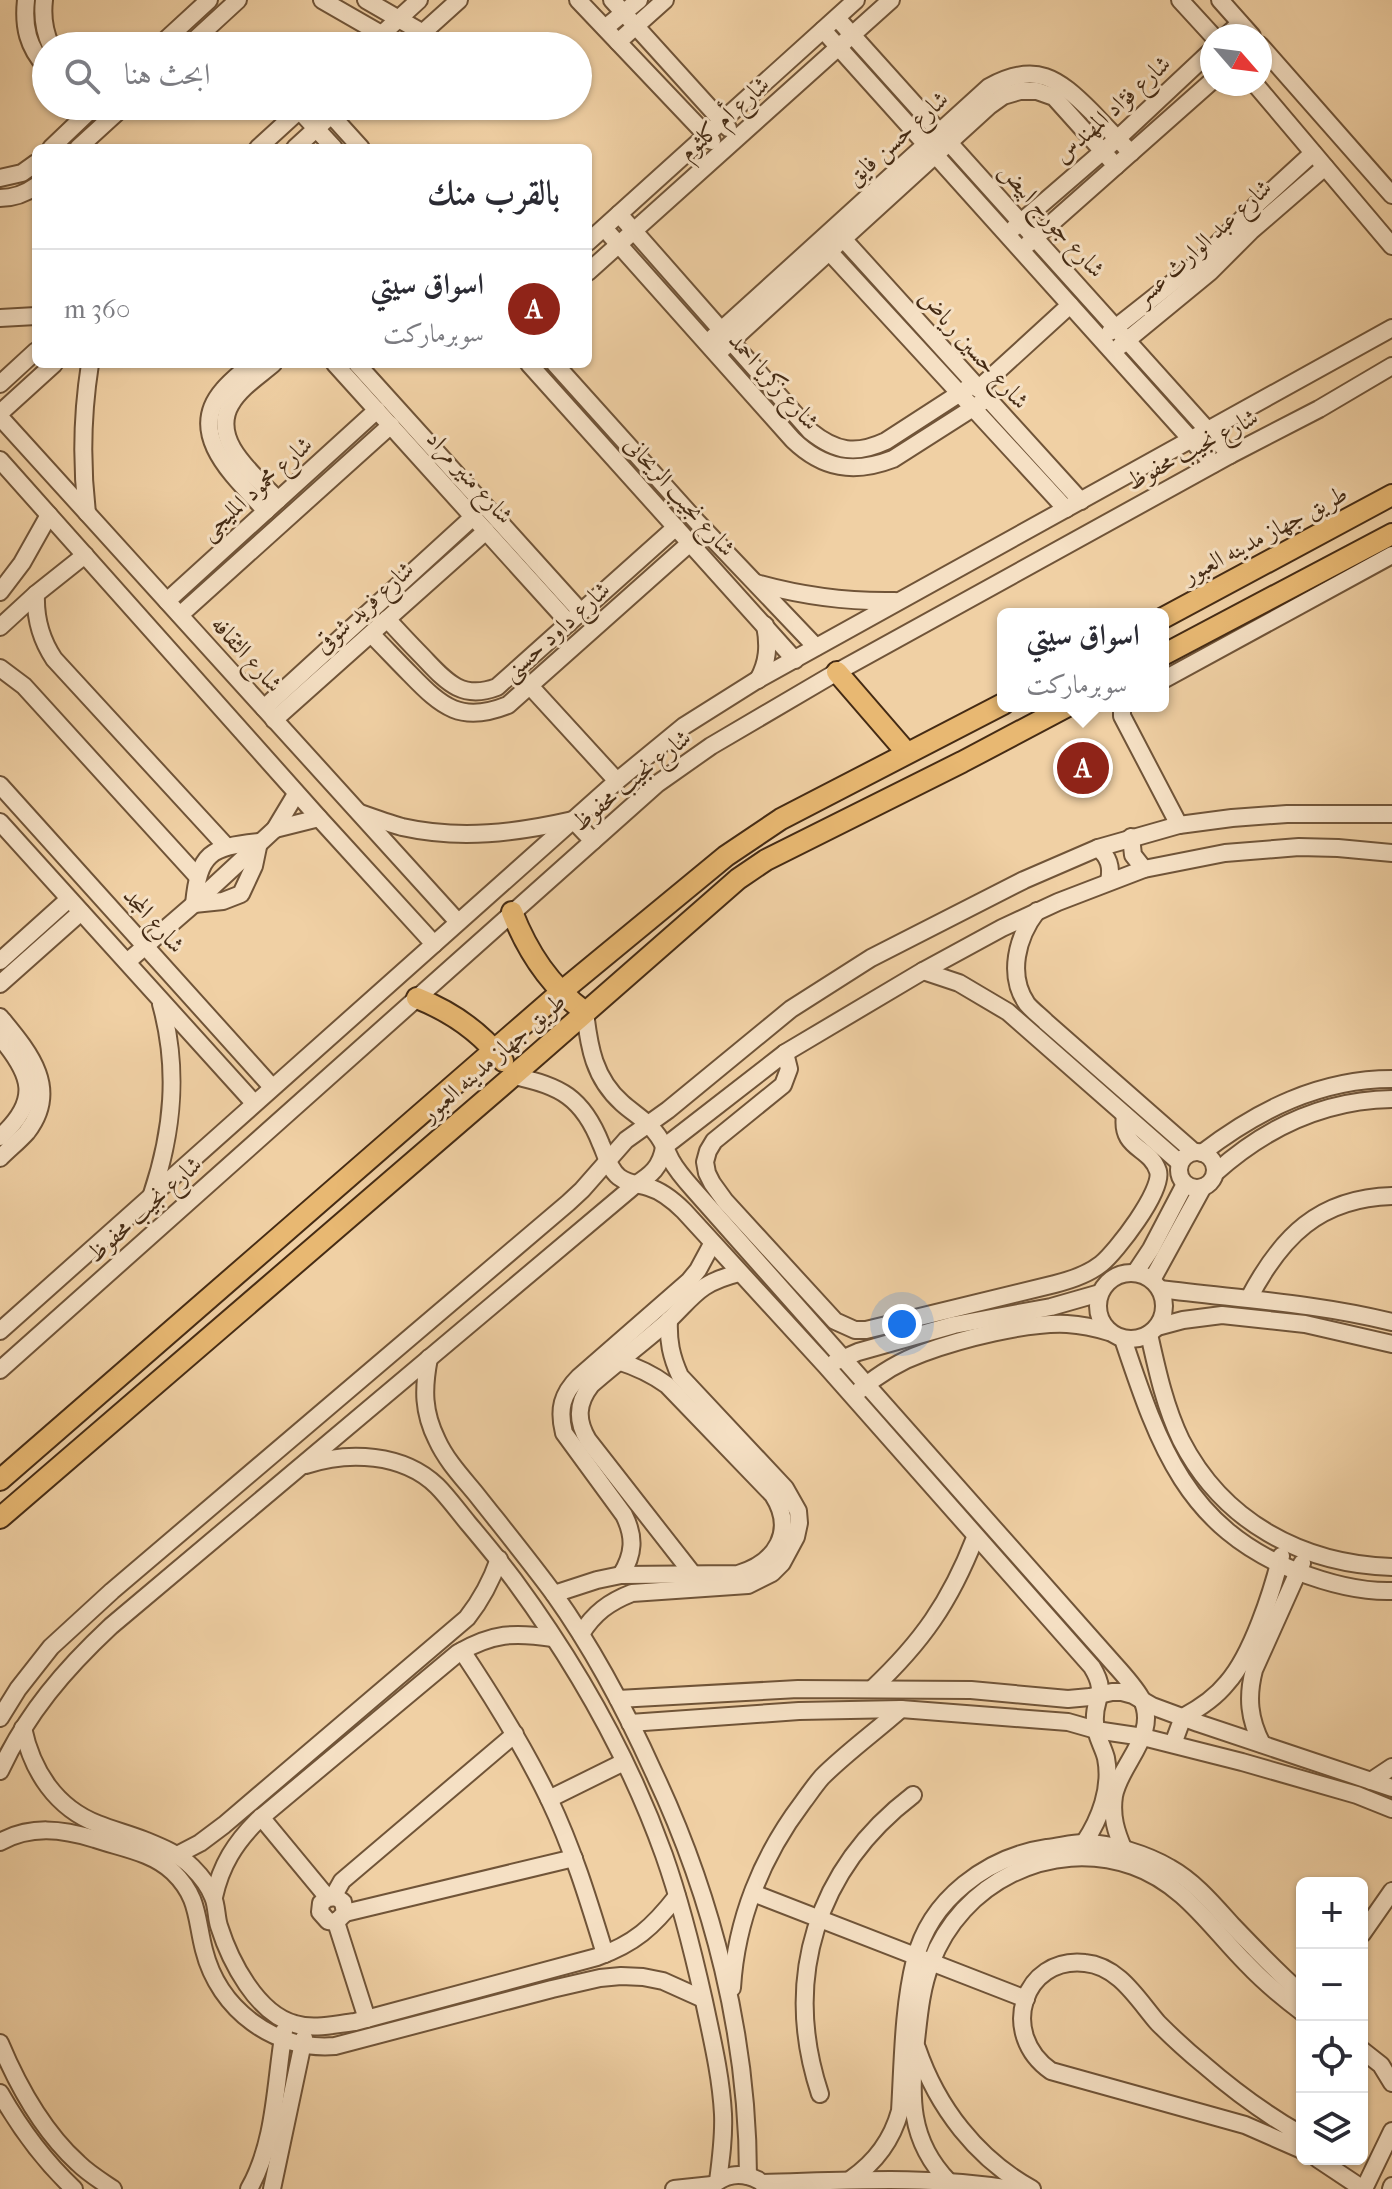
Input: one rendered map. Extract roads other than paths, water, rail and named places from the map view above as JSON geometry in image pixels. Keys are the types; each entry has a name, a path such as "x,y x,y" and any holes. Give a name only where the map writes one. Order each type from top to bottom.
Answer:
{"main road":[{"name":"طريق جهاز مدينه العبور","path":"1169,615 1392,495"},
{"path":"1334,527 1350,556"},
{"path":"1169,652 1392,534"},
{"path":"837,672 907,753"},
{"name":"طريق جهاز مدينه العبور","path":"0,1480 561,992 726,856 781,819 997,707"},
{"name":"طريق جهاز مدينه العبور","path":"0,1518 738,879 766,860 1057,712"},
{"path":"947,734 962,762"},
{"path":"512,912 540,967 561,992 585,1012"},
{"path":"417,998 453,1014 469,1026 495,1051 513,1076"},
{"path":"119,1375 138,1398"}],"street":[{"path":"26,0 26,30 32,48"},
{"path":"44,0 42,16 45,32"},
{"path":"174,32 209,0"},
{"path":"203,32 238,0"},
{"path":"322,0 378,32"},
{"path":"366,0 421,32"},
{"path":"384,32 419,0"},
{"path":"424,32 459,0"},
{"path":"578,0 722,152"},
{"path":"605,28 618,6 639,0"},
{"path":"618,42 665,0"},
{"name":"شارع أم كلثوم","path":"592,238 856,0"},
{"name":"شارع أم كلثوم","path":"592,268 891,0"},
{"path":"1180,0 1202,24"},
{"path":"1220,0 1240,23"},
{"path":"618,6 738,138"},
{"name":"شارع جورج ابيض","path":"837,18 1230,455"},
{"name":"شارع جورج ابيض","path":"823,30 1213,464"},
{"path":"1272,59 1392,195"},
{"name":"شارع فؤاد المهندس","path":"1007,235 1200,61"},
{"name":"شارع حسن فايق","path":"712,348 944,137 989,87 1006,78 1025,74 1044,76 1061,83 1131,153"},
{"name":"شارع حسن فايق","path":"944,137 1003,96 1020,91 1037,91 1054,97 1116,166"},
{"name":"شارع فؤاد المهندس","path":"1021,250 1200,92"},
{"path":"1265,96 1392,246"},
{"path":"55,144 77,120"},
{"path":"94,120 99,128"},
{"path":"82,144 105,120"},
{"path":"262,144 289,120"},
{"path":"310,120 330,144"},
{"path":"299,144 323,120"},
{"path":"340,120 358,144"},
{"name":"شارع عبد الوارث عسر","path":"1107,346 1313,153"},
{"path":"0,178 22,173 32,166"},
{"name":"شارع عبد الوارث عسر","path":"1122,333 1210,272 1251,231 1325,167"},
{"path":"0,198 27,193 32,189"},
{"name":"شارع زكريا احمد","path":"619,214 810,431 823,441 838,448 871,448 959,394 980,391"},
{"name":"شارع زكريا احمد","path":"604,228 803,449 816,458 846,467 878,465 893,459 972,408 980,391"},
{"name":"شارع حسين رياض","path":"838,233 980,391 1074,505"},
{"name":"شارع حسين رياض","path":"824,246 972,408 1074,505"},
{"path":"980,391 1070,305"},
{"path":"0,318 32,316"},
{"name":"شارع نجيب محفوظ","path":"0,1331 617,781 684,726 757,680 1392,328"},
{"path":"0,384 32,355"},
{"name":"شارع نجيب محفوظ","path":"0,1370 657,784 711,746 837,672 1213,464 1319,409 1392,366"},
{"path":"0,415 50,368"},
{"path":"87,513 81,436 89,368"},
{"path":"247,368 223,390 214,404 210,435 215,451 224,464 272,506"},
{"path":"268,368 231,404 226,417 226,432 230,445 272,506"},
{"name":"شارع منير مراد","path":"339,368 486,531 575,617"},
{"name":"شارع منير مراد","path":"360,368 575,617"},
{"name":"شارع نجيب الريحانى","path":"533,368 795,660"},
{"name":"شارع نجيب الريحانى","path":"559,368 816,647"},
{"name":"شارع محمود المليجى","path":"167,601 377,410"},
{"name":"شارع الثقافه","path":"0,415 458,922"},
{"name":"شارع محمود المليجى","path":"180,615 391,425"},
{"path":"614,459 629,446"},
{"path":"0,460 296,794 434,944"},
{"path":"0,592 7,571 37,539 49,515"},
{"name":"شارع فريد شوقى","path":"269,714 473,517"},
{"name":"شارع داود حسنى","path":"387,619 445,680 465,691 497,687 676,527"},
{"name":"شارع فريد شوقى","path":"269,714 371,634 486,531"},
{"name":"شارع داود حسنى","path":"371,634 431,697 445,706 460,712 477,713 501,708 690,543"},
{"path":"0,627 85,555"},
{"path":"1169,677 1392,555"},
{"path":"755,583 812,596 901,601"},
{"path":"36,594 40,634 54,659 226,846"},
{"path":"757,680 767,659 765,624"},
{"path":"528,659 536,680 617,781"},
{"path":"0,668 24,686 197,876"},
{"path":"1122,712 1179,825"},
{"name":"شارع المجد","path":"0,785 272,1087"},
{"path":"127,962 275,829 296,794"},
{"path":"359,813 401,827 445,834 490,835 573,820 593,841"},
{"path":"0,1718 37,1663 60,1637 547,1221 582,1190 626,1140 791,1009 871,958 1024,880 1131,837 1179,825 1232,818 1287,814 1392,814"},
{"path":"275,829 319,818"},
{"name":"شارع المجد","path":"0,822 254,1103"},
{"path":"1131,837 1133,855 1144,869"},
{"path":"194,904 197,876 203,863 213,853 226,846 259,842"},
{"path":"194,904 223,901 241,894 254,866 259,842"},
{"path":"34,860 53,844"},
{"path":"1098,848 1111,866 1109,881"},
{"path":"0,1771 40,1703 72,1662 111,1626 635,1185 651,1175 658,1167 664,1147 785,1053 923,971 1038,910 1144,869 1182,860 1260,849 1338,848 1392,853"},
{"path":"0,961 69,899"},
{"path":"1038,910 1020,938 1017,955 1020,988 1027,1003 1212,1161 1215,1173"},
{"path":"0,984 81,912"},
{"path":"923,971 959,983 1008,1012 1180,1163"},
{"path":"152,1194 168,1139 173,1083 167,1026 160,999"},
{"path":"585,1012 589,1046 601,1078 623,1104 649,1124 688,1183 1114,1664 1142,1700 1146,1718 1143,1737 1123,1770 1114,1795 1114,1821 1124,1850"},
{"path":"0,1017 29,1052 41,1080 41,1095 32,1108 0,1137"},
{"path":"0,1037 23,1066 32,1108 27,1132 0,1158"},
{"path":"785,1053 789,1069 783,1085 714,1141 705,1162 707,1173 725,1201 835,1321 855,1330 866,1330 1055,1284 1079,1277 1100,1265 1118,1248 1159,1180 1154,1164 1125,1133 1125,1115"},
{"path":"513,1076 554,1086 584,1109 595,1126 612,1170 620,1179 656,1191 675,1203 826,1366 1092,1667 1101,1694 1095,1711 1096,1730 1106,1758 1106,1789 1100,1812 1084,1843"},
{"path":"1203,1187 1185,1184 1179,1176 1180,1163 1188,1154 1198,1152 1253,1117 1309,1092 1356,1080 1392,1079"},
{"path":"698,1085 714,1108"},
{"path":"1392,1099 1342,1104 1287,1122 1249,1145 1215,1173 1203,1187 1156,1285 1164,1309 1153,1331 1167,1404 1180,1438 1213,1489 1234,1510 1284,1543 1307,1552 1353,1564 1392,1567"},
{"path":"1135,1273 1185,1184"},
{"path":"1249,1298 1268,1263 1298,1230 1335,1207 1356,1200 1392,1196"},
{"path":"132,1212 151,1235"},
{"path":"547,1221 561,1228 565,1244"},
{"path":"621,1575 629,1563 633,1547 631,1530 624,1515 564,1433 560,1418 561,1402 568,1388 579,1377 689,1281 712,1244"},
{"path":"692,1573 582,1430 579,1406 591,1385 669,1320 697,1291 724,1276 739,1273"},
{"path":"852,1396 894,1366 923,1352 993,1333 1049,1324 1090,1327 1116,1336 1134,1340 1183,1320 1222,1315 1305,1324 1389,1343 1392,1322 1352,1312 1156,1285 1135,1273 1110,1279 1098,1301 1099,1318 1116,1336 1175,1470 1191,1495 1210,1516 1231,1535 1298,1572 1351,1588 1392,1591"},
{"path":"826,1366 844,1357 954,1325 1051,1307 1100,1293"},
{"path":"581,1634 602,1608 632,1593 736,1587 760,1580 782,1563 796,1537 798,1511 785,1488 680,1376 670,1349 669,1320"},
{"path":"429,1358 424,1385 427,1415 438,1442 581,1634 630,1723 686,1848 718,1949 731,2006 759,2182"},
{"path":"554,1594 621,1575 738,1574 763,1563 780,1541 783,1528 779,1505 765,1486 667,1385 644,1370 618,1361"},
{"path":"301,1467 340,1457 381,1459 419,1474 436,1485 499,1559 535,1608 577,1677 624,1762 663,1854 695,1961 715,2051 723,2115 723,2145 713,2185"},
{"path":"436,1485 456,1469"},
{"path":"224,1496 229,1511 243,1517"},
{"path":"872,1689 923,1636 956,1583 975,1538"},
{"path":"1173,1744 1183,1717 1201,1708 1216,1695 1241,1664 1267,1603 1284,1543"},
{"path":"1262,1744 1250,1716 1250,1685 1307,1552"},
{"path":"177,1855 224,1825 467,1618 480,1602 499,1559"},
{"path":"553,1638 502,1634 479,1641 462,1651 261,1817 228,1855 219,1875 214,1897 224,1940 246,1983 268,2009 298,2026 324,2026 367,2019 605,1954 633,1941 648,1929 677,1896"},
{"path":"462,1651 515,1734 549,1799 574,1858 605,1954"},
{"path":"577,1677 599,1664"},
{"path":"618,1699 798,1689 971,1690 1068,1699 1122,1692 1152,1706 1392,1788"},
{"path":"1068,1699 1068,1722"},
{"path":"630,1723 799,1711 901,1709 1068,1722 1173,1744 1339,1790 1392,1809"},
{"path":"731,2006 733,1963 744,1914 764,1864 789,1820 821,1778 901,1709"},
{"path":"23,1728 31,1759 58,1798 83,1817 135,1844 172,1871 186,1888 196,1908 209,1968 231,2003 246,2018 282,2040 319,2048 351,2043 552,1989 611,1977 643,1977 663,1981 703,1999"},
{"path":"330,1897 342,1881 515,1734"},
{"path":"549,1799 624,1762"},
{"path":"1371,1781 1392,1767"},
{"path":"820,2094 809,2056 804,1996 809,1956 819,1917 857,1849 883,1820 913,1795"},
{"path":"261,1817 330,1897 343,1902 340,1917 367,2019"},
{"path":"0,1842 25,1832 44,1829 135,1844 177,1855 192,1867 214,1897"},
{"path":"949,2182 928,2156 914,2121 913,2083 919,2007 924,1984 927,1931 950,1897 980,1872 1031,1851 1084,1843 1124,1850 1155,1861 1188,1881 1296,1988"},
{"path":"340,1917 574,1858"},
{"path":"851,2179 879,2154 897,2122 905,2025 924,1959 957,1916 978,1895 1002,1878 1029,1866 1058,1859 1101,1859 1133,1866 1163,1880 1202,1914 1263,1981 1296,2007"},
{"path":"1368,1925 1392,1891"},
{"path":"753,1893 1026,1999"},
{"path":"203,1949 224,1940"},
{"path":"1296,2131 1244,2098 1201,2063 1160,2025 1123,1981 1107,1969 1079,1962 1060,1965 1036,1982 1026,1999 1022,2010 1023,2034 1033,2055 1051,2071 1245,2125 1296,2147"},
{"path":"249,2189 275,2105 285,2021"},
{"path":"272,2189 306,2026"},
{"path":"0,2043 30,2101 54,2137 78,2163 113,2189"},
{"path":"916,2044 937,2095 957,2125 988,2158 1032,2189"},
{"path":"1368,2055 1381,2065 1392,2083"},
{"path":"0,2093 24,2133 74,2189"},
{"path":"1337,2166 1363,2189 1392,2131"},
{"path":"674,2189 713,2185 733,2175 759,2182 808,2185 851,2179 949,2182 1011,2189"}],"place":[{"name":"اسواق سيتي","path":"1083,768"}]}
